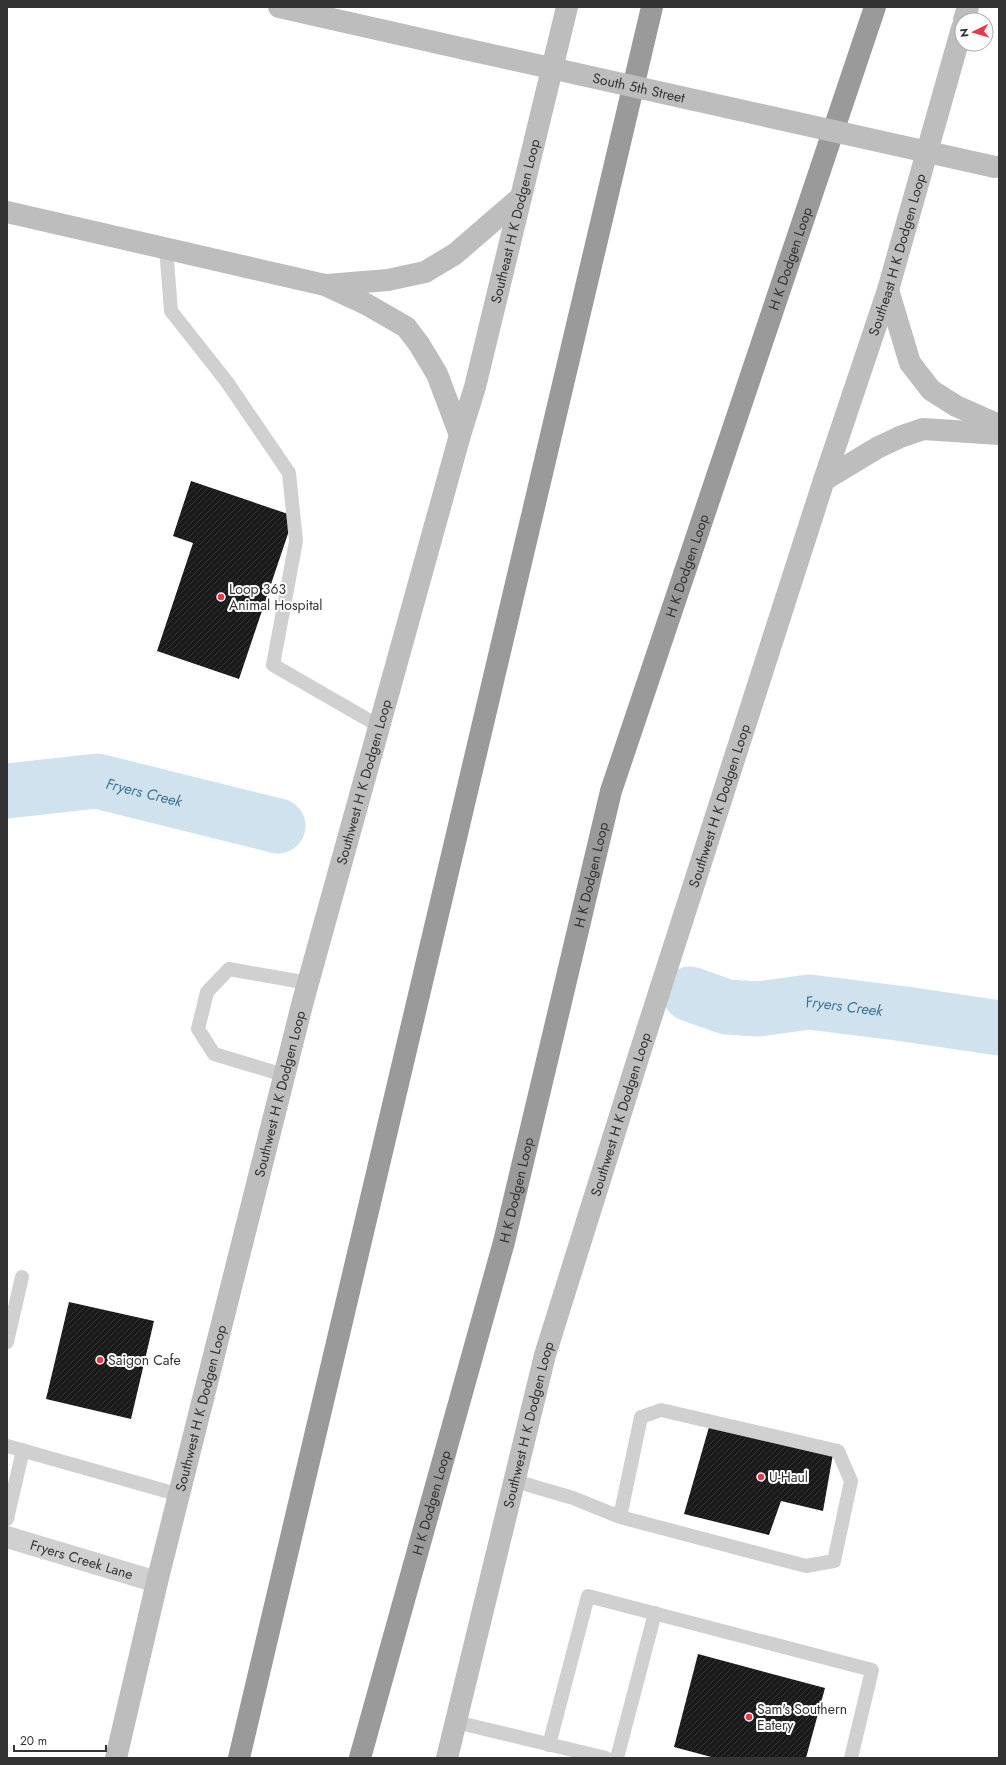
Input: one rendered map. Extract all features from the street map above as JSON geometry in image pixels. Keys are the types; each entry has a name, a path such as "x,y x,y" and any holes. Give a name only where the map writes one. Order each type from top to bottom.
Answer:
{"highway":[{"path":"239,1758 652,7"},
{"name":"H K Dodgen Loop","path":"360,1758 504,1242 611,791 875,7"}],"main road":[{"name":"South 5th Street","path":"279,7 997,167"},
{"name":"Southeast H K Dodgen Loop","path":"460,435 488,338 497,295 507,259 567,7"},
{"name":"Southeast H K Dodgen Loop","path":"824,480 888,290 955,52"},
{"path":"325,285 388,280 425,272 455,254 521,196"},
{"path":"7,212 325,285 366,304 406,327 419,344 437,374 460,435"},
{"path":"888,290 910,363 931,390 956,406 999,425"},
{"path":"824,480 900,436 923,429 999,434"},
{"name":"Southwest H K Dodgen Loop","path":"116,1758 157,1582 284,1075 308,983 460,435"},
{"name":"Southwest H K Dodgen Loop","path":"448,1758 545,1355 640,1052 824,480"}],"street":[{"name":"Fryers Creek Lane","path":"7,1537 157,1582"}],"lane":[{"path":"166,248 171,311 227,382 289,473 296,541 273,665 379,726"},
{"path":"284,1075 214,1054 198,1029 207,992 229,969 308,983"},
{"path":"7,1342 22,1277"},
{"path":"515,1481 573,1498 620,1517 806,1566 834,1560 851,1481 838,1451 661,1410 642,1417 620,1517"},
{"path":"7,1446 180,1495"},
{"path":"7,1519 23,1450"},
{"path":"549,1745 588,1596 872,1670 851,1758"},
{"path":"616,1758 654,1613"},
{"path":"456,1722 606,1758"}],"building":[{"name":"Loop 363 Animal Hospital","path":"191,481 294,516 239,679 157,651 193,543 173,536"},
{"name":"Saigon Cafe","path":"69,1302 154,1321 131,1419 46,1399"},
{"name":"U-Haul","path":"709,1427 833,1454 823,1511 781,1501 769,1535 684,1514"},
{"name":"Sam's Southern Eatery","path":"698,1654 825,1688 806,1758 715,1758 674,1747"}],"waterway":[{"name":"Fryers Creek","path":"7,791 97,781 278,826"},
{"name":"Fryers Creek","path":"690,994 727,1007 758,1009 809,1002 999,1028"}],"place":[{"name":"Loop 363 Animal Hospital","path":"221,597"},
{"name":"Saigon Cafe","path":"100,1360"},
{"name":"U-Haul","path":"761,1477"},
{"name":"Sam's Southern Eatery","path":"749,1717"}]}
